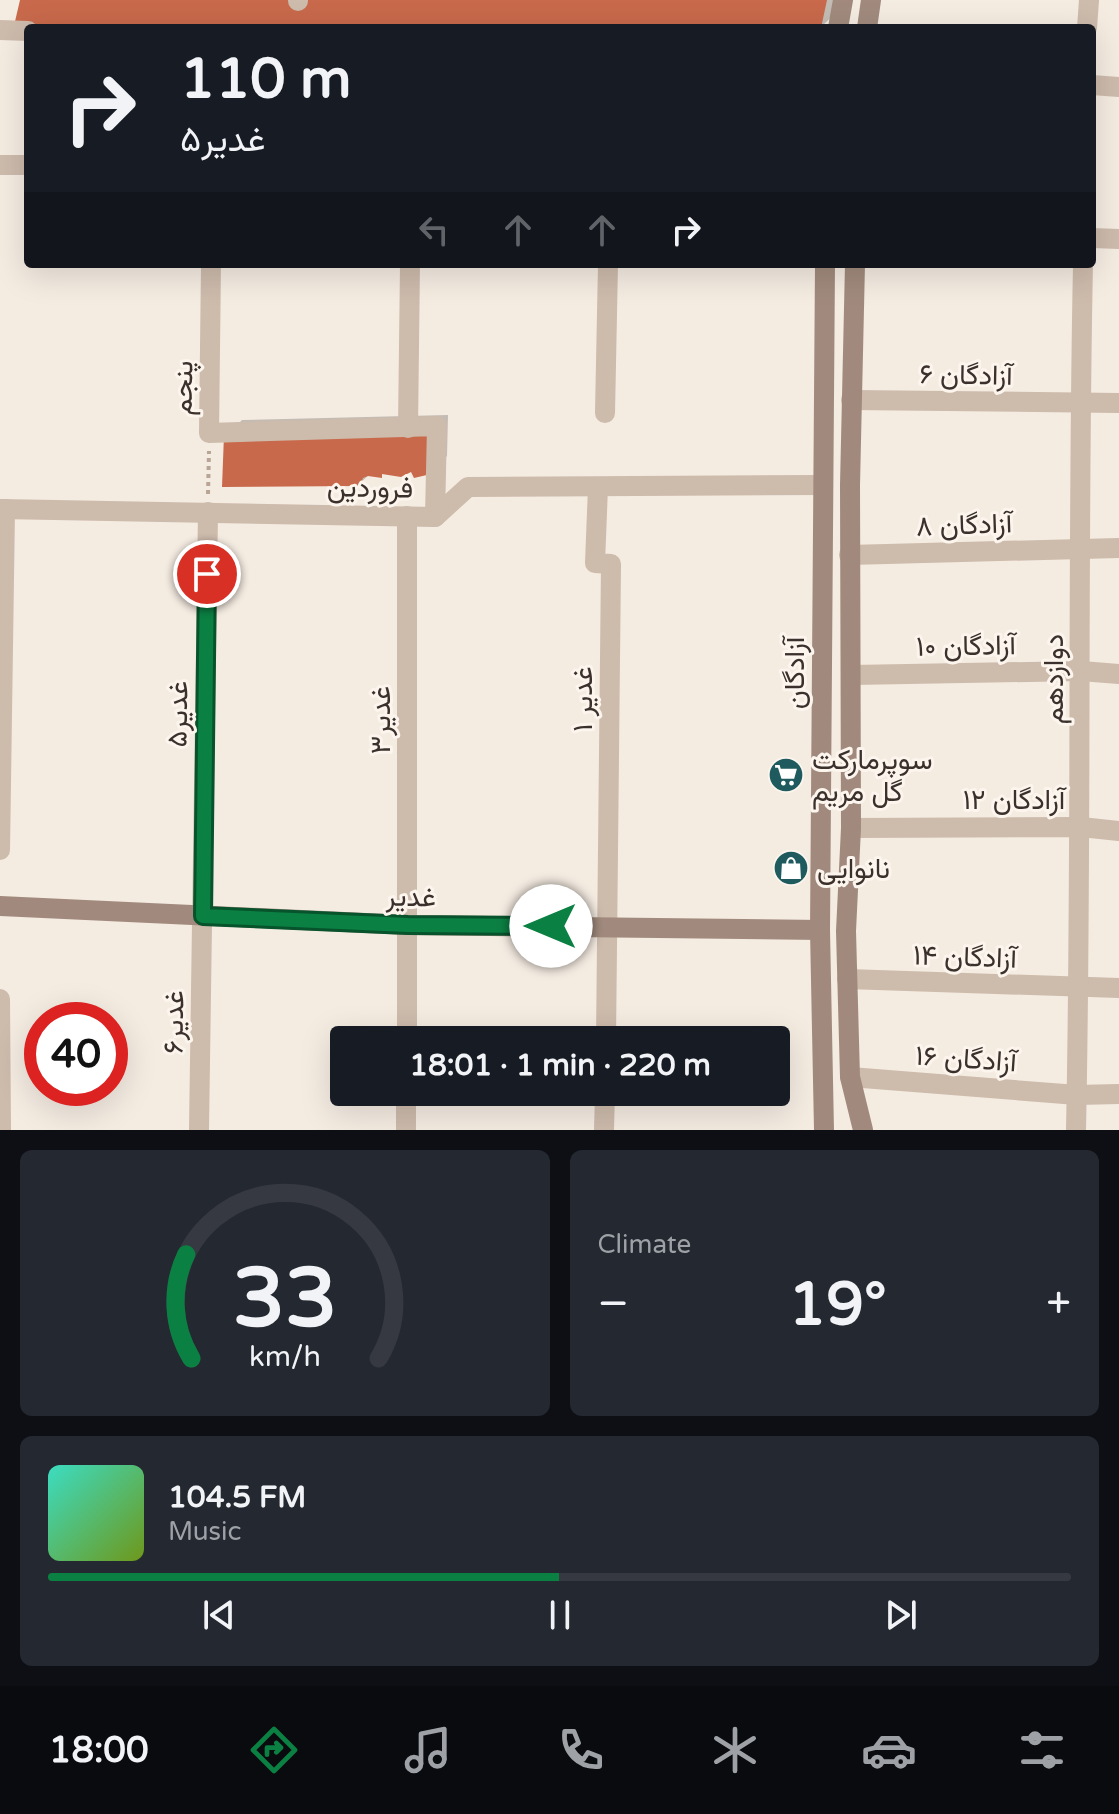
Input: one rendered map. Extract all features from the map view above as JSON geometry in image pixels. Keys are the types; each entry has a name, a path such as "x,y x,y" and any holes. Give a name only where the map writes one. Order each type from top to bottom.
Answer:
{"main road":[{"path":"839,24 843,0"},
{"path":"868,24 871,0"},
{"name":"آزادگان","path":"824,1130 820,930 825,268"},
{"name":"آزادگان","path":"855,268 849,555 851,828 846,931 850,1077 863,1130"},
{"name":"غدیر","path":"0,906 408,925 820,930"}],"street":[{"path":"1087,24 1089,0"},
{"path":"0,30 24,31"},
{"path":"1096,85 1119,87"},
{"path":"0,165 24,165"},
{"path":"1096,238 1119,239"},
{"name":"پنجم","path":"209,433 211,268"},
{"path":"408,428 410,268"},
{"path":"605,413 608,268"},
{"name":"دوازدهم","path":"1076,1130 1081,827 1080,403 1083,268"},
{"name":"آزادگان ۶","path":"851,400 1119,403"},
{"path":"209,433 437,426 435,517"},
{"name":"فروردین","path":"2,509 435,517 468,487 823,485"},
{"name":"غدیر ۱","path":"598,487 595,563 611,564 608,926"},
{"path":"0,850 2,509"},
{"name":"غدیر۵","path":"203,916 208,512"},
{"name":"غدیر۳","path":"407,516 407,1026"},
{"name":"آزادگان ۸","path":"849,555 1119,548"},
{"name":"آزادگان ۱۰","path":"852,675 1081,671 1119,674"},
{"name":"آزادگان ۱۲","path":"851,828 1081,827 1119,831"},
{"name":"غدیر۶","path":"199,1130 203,916"},
{"path":"606,1026 608,926"},
{"name":"آزادگان ۱۴","path":"847,979 1119,988"},
{"path":"0,999 1,1130"},
{"name":"آزادگان ۱۶","path":"850,1077 1077,1095 1119,1094"},
{"path":"406,1106 406,1130"},
{"path":"604,1130 605,1106"}],"path":[{"name":"پنجم","path":"208,512 209,433"}],"building":[{"path":"20,0 827,0 822,24 24,24 24,29 13,30"},
{"path":"432,431 431,474 414,478 411,472 401,477 382,474 382,478 368,476 363,478 360,486 222,487 224,435"}],"place":[{"name":"سوپرمارکت گل مریم","path":"786,775"},
{"name":"نانوایی","path":"791,868"}],"route":[{"path":"207,574 203,916 408,925 551,926"}]}
